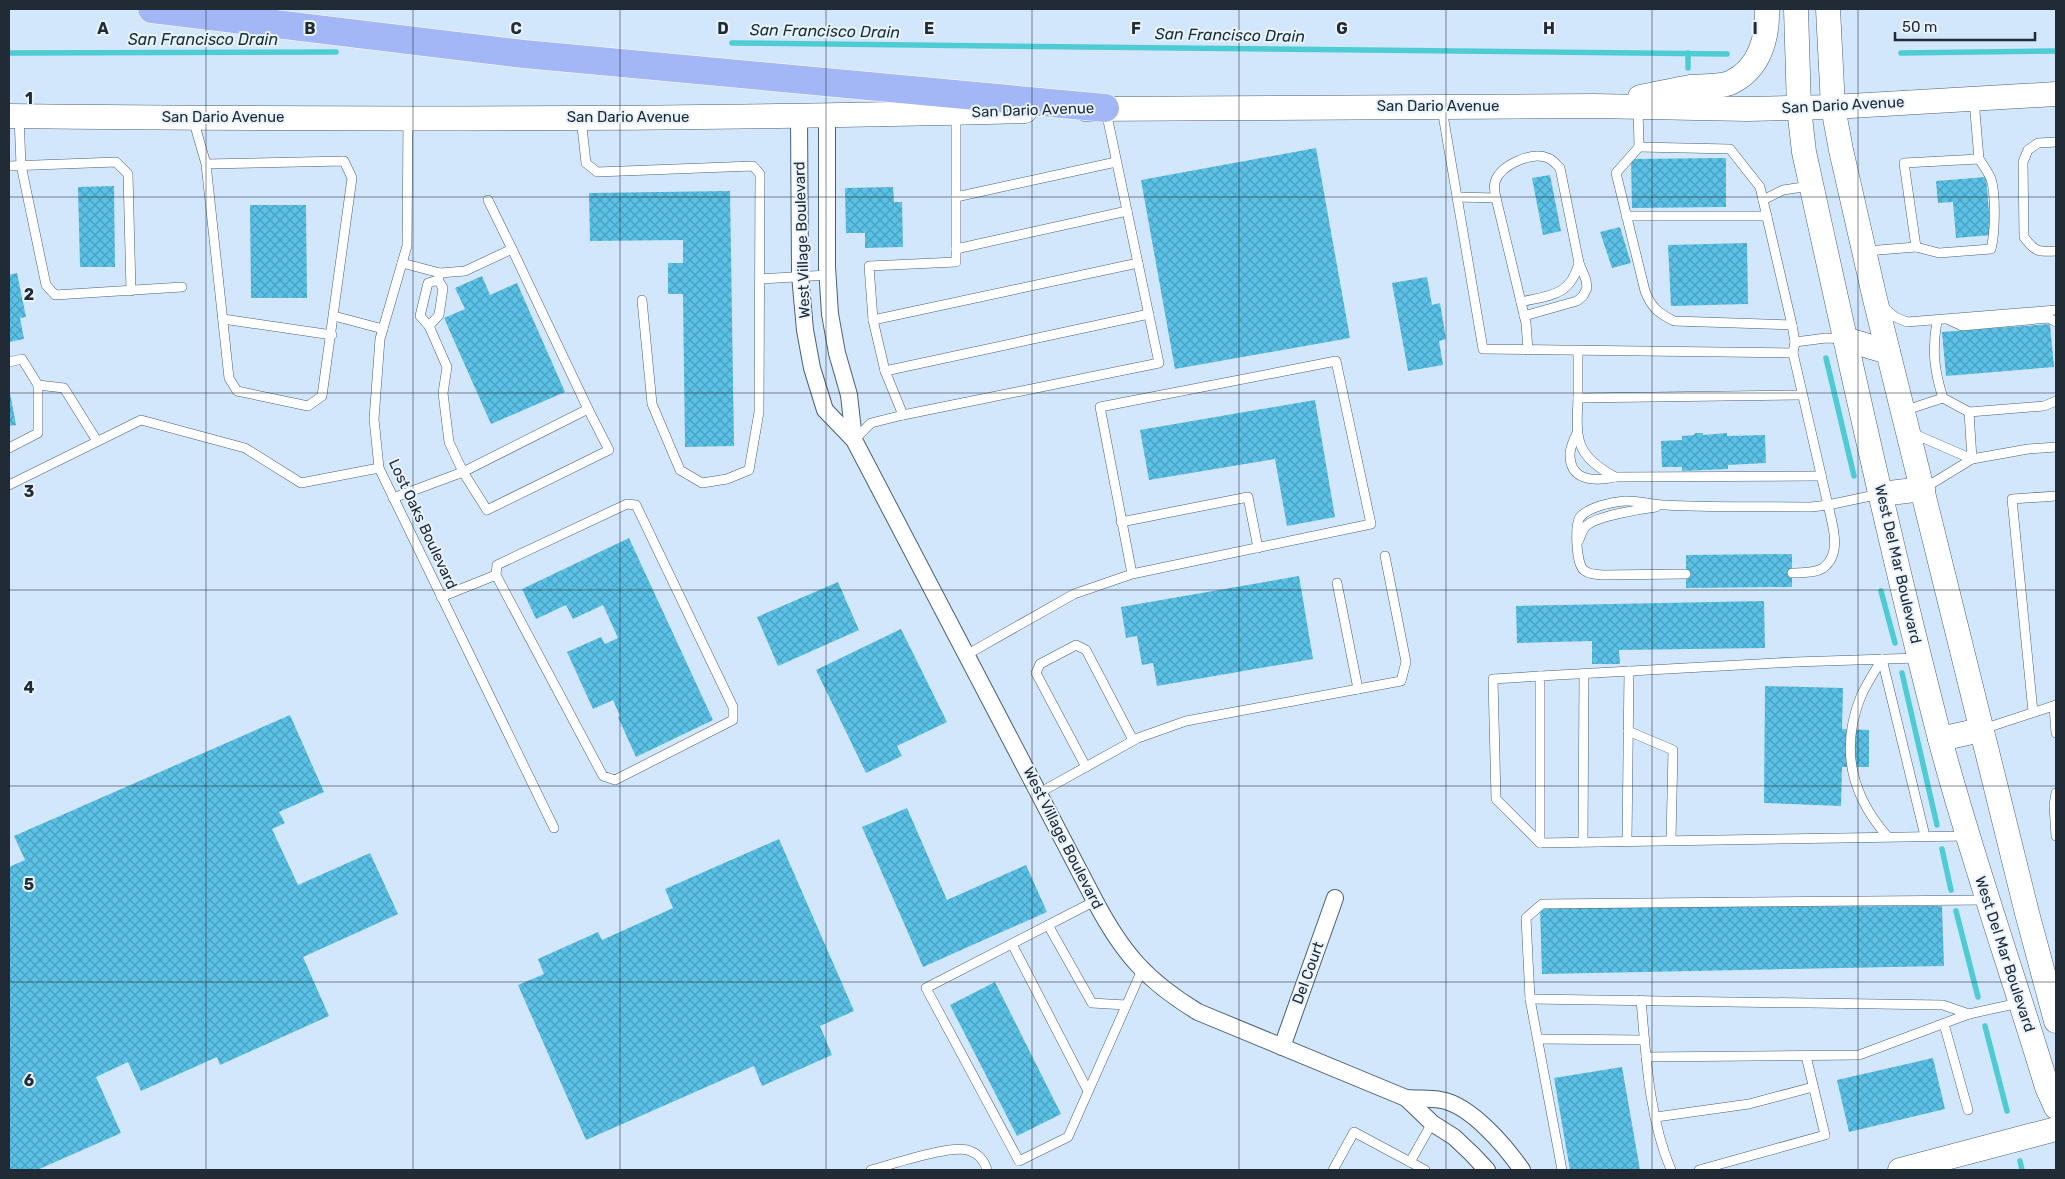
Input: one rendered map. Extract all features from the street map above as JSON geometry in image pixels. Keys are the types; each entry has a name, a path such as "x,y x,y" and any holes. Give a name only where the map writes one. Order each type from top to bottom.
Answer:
{"highway":[{"path":"152,9 524,54 1105,108"}],"main road":[{"path":"1594,106 1689,87 1731,83 1749,69 1761,52 1768,24 1767,9"},
{"name":"West Del Mar Boulevard","path":"1796,9 1799,108 1804,152 1881,494 1940,739 1968,836 2047,1087 2056,1107"},
{"name":"West Del Mar Boulevard","path":"1828,9 1833,107 1863,251 1981,730 2046,969 2056,1021"},
{"name":"San Dario Avenue","path":"14,116 408,119 826,116 1105,108 1594,106 1747,109 1833,107 2056,94"},
{"path":"1845,339 1888,352"},
{"path":"1881,494 1923,490"},
{"path":"1940,739 1981,730"},
{"path":"1900,1170 1942,1165 2056,1129"}],"street":[{"name":"West Village Boulevard","path":"798,116 800,275 805,330 812,368 825,410 854,440"},
{"name":"West Village Boulevard","path":"826,116 827,275 830,314 836,353 849,395 854,440 866,466 968,654 1095,901 1124,950 1142,970 1170,995 1198,1012 1406,1098 1443,1100 1465,1111 1491,1133 1522,1170"},
{"name":"Del Court","path":"1282,1047 1334,898"},
{"name":"West Village Boulevard","path":"1406,1098 1432,1123 1454,1137 1487,1170"}],"lane":[{"path":"1863,251 1916,247 1939,253 1990,249 1994,238 1991,180 1979,159 1974,98"},
{"path":"1441,106 1483,349 1793,353"},
{"path":"1638,107 1639,148 1616,173 1645,291 1650,304 1660,314 1674,321 1792,325"},
{"path":"854,440 871,424 903,415 1159,363 1105,108"},
{"path":"903,415 885,371 873,320 869,266 956,262 956,113"},
{"path":"14,116 21,166 46,285 55,295 182,287"},
{"path":"192,117 206,164 229,378 237,391 308,406 322,396 332,335 352,178 344,162 206,164"},
{"path":"581,118 586,163 597,172 753,166 760,174 760,412 749,470 727,479 702,483 680,470 652,404 642,300"},
{"name":"Lost Oaks Boulevard","path":"408,119 407,246 380,339 374,418 379,468 554,828"},
{"path":"2056,142 2038,143 2028,150 2023,162 2024,237 2031,247 2038,252 2056,251"},
{"path":"1639,148 1730,149 1760,187 1792,325 1795,342 1793,353 1828,505 1835,544 1832,557 1823,568 1812,572 1792,573"},
{"path":"1524,316 1565,306 1577,301 1583,296 1587,288 1579,263 1560,168 1548,158 1538,156 1514,162 1501,172 1495,182 1496,198 1524,316 1528,350"},
{"path":"1916,247 1904,163 1979,159"},
{"path":"9,166 116,162 128,174 131,291"},
{"path":"956,197 1116,162"},
{"path":"1763,200 1782,190 1812,186"},
{"path":"1457,197 1496,198"},
{"path":"488,200 512,249 588,409 609,450 487,510 463,472 449,442 443,393 447,366 429,326 420,316 428,283 439,277 465,271 512,249"},
{"path":"956,249 1127,211"},
{"path":"1626,216 1767,216"},
{"path":"402,263 439,277 444,288 438,315 429,326"},
{"path":"873,320 1138,263"},
{"path":"1521,302 1559,293 1568,286 1575,276 1579,263"},
{"path":"760,279 800,275 827,275"},
{"path":"1875,299 1895,317 1907,322 2056,310"},
{"path":"885,371 1149,314"},
{"path":"334,316 383,329"},
{"path":"1949,320 1962,326 2049,318 2056,322"},
{"path":"223,320 332,335"},
{"path":"1937,321 1933,345 1936,377 1943,398 1969,412 2044,406 2056,401"},
{"path":"1795,342 1826,338 1845,339"},
{"path":"1578,351 1577,433 1583,452 1592,463 1614,477"},
{"path":"9,362 22,359 38,385 38,433 9,448"},
{"path":"968,654 1074,594 1132,574 1371,524 1336,361 1100,407 1132,574"},
{"path":"38,385 64,388 97,442"},
{"path":"2044,406 2056,394"},
{"path":"1578,398 1802,395"},
{"path":"1943,398 1905,421 1923,439 1972,459"},
{"path":"394,498 463,472 588,409"},
{"path":"1969,412 1972,459"},
{"path":"9,485 141,420 245,448 302,483 379,468"},
{"path":"1577,433 1570,451 1571,461 1577,473 1584,478 1593,480 1614,477 1821,476"},
{"path":"1923,490 1972,459 2028,449 2056,447"},
{"path":"1686,574 1590,574 1582,570 1576,530 1579,517 1587,511 1624,501 1664,505 1811,507 1881,494"},
{"path":"2033,712 2012,499 2056,496"},
{"path":"1121,522 1248,497 1258,548"},
{"path":"627,504 636,505 733,707 733,720 615,780 603,776 496,574 497,565 627,504"},
{"path":"1039,793 1133,740 1186,721 1401,681 1406,662 1385,556"},
{"path":"441,598 496,574"},
{"path":"1337,583 1358,689"},
{"path":"1086,767 1036,673 1040,664 1076,646 1086,650 1133,740"},
{"path":"1920,658 1493,679 1496,800 1540,843 1968,836"},
{"path":"1882,659 1926,836"},
{"path":"1882,659 1862,694 1854,717 1851,767 1858,791 1873,820 1887,836"},
{"path":"1627,841 1629,671"},
{"path":"1583,842 1584,674"},
{"path":"1540,676 1540,843"},
{"path":"1981,730 2055,705 2056,733"},
{"path":"1628,731 1672,750 1671,840"},
{"path":"2056,794 2054,805 2056,836"},
{"path":"1562,1170 1530,998 1526,918 1542,904 1989,900"},
{"path":"1095,901 926,988 1018,1161 1068,1137 1142,970"},
{"path":"1048,925 1092,1002 1126,1005"},
{"path":"1012,944 1088,1091"},
{"path":"1530,998 1943,1005 1969,1014"},
{"path":"1642,1000 1646,1057 1656,1117 1661,1146 1671,1170"},
{"path":"1646,1057 1859,1055 1969,1014 2021,1002"},
{"path":"1944,1024 1968,1110"},
{"path":"1538,1039 1645,1040"},
{"path":"1699,1170 1825,1135 1806,1056"},
{"path":"1656,1117 1749,1104 1814,1087"},
{"path":"1410,1162 1432,1123"},
{"path":"1334,1170 1354,1132 1425,1170"},
{"path":"872,1170 947,1150 969,1150 985,1161 988,1170"}],"building":[{"path":"1316,148 1350,338 1175,369 1141,180"},
{"path":"1726,158 1726,207 1632,208 1631,159"},
{"path":"1550,175 1561,231 1543,235 1532,178"},
{"path":"1986,177 1991,235 1956,238 1953,202 1938,203 1936,181"},
{"path":"114,186 115,267 80,267 78,187"},
{"path":"893,187 894,202 902,202 903,247 865,248 865,233 846,233 845,188"},
{"path":"730,191 734,446 685,447 683,294 668,294 668,263 683,263 683,240 590,241 589,193"},
{"path":"250,205 306,205 307,298 251,298"},
{"path":"1620,227 1631,263 1612,268 1600,232"},
{"path":"1747,243 1748,304 1671,306 1668,245"},
{"path":"17,273 26,317 20,318 24,339 9,342 9,275"},
{"path":"482,276 490,295 517,283 565,392 491,424 444,318 465,309 455,288"},
{"path":"1427,277 1432,305 1440,303 1446,339 1439,341 1443,365 1408,371 1392,283"},
{"path":"2050,324 2054,367 1946,376 1942,332"},
{"path":"9,394 16,425 9,426"},
{"path":"1315,400 1335,517 1287,526 1275,459 1149,480 1140,430"},
{"path":"1695,433 1703,433 1703,435 1727,433 1727,436 1765,435 1766,463 1728,465 1728,469 1682,471 1682,467 1662,467 1661,441 1682,440 1682,436 1694,435"},
{"path":"629,538 713,720 636,757 618,717 620,716 613,700 593,709 567,652 601,637 605,644 618,638 603,605 573,619 566,605 536,619 522,589"},
{"path":"1792,554 1792,587 1686,588 1686,555"},
{"path":"1299,576 1313,659 1157,686 1153,663 1142,665 1137,636 1126,638 1121,607"},
{"path":"838,582 859,630 778,666 757,617"},
{"path":"1764,601 1765,648 1619,650 1620,664 1592,664 1592,641 1517,643 1516,606"},
{"path":"901,629 947,722 897,746 902,756 866,773 816,670"},
{"path":"1765,686 1843,688 1842,729 1869,730 1869,767 1842,767 1841,806 1764,803"},
{"path":"290,715 324,792 279,812 285,823 272,829 298,885 370,853 398,914 303,957 329,1016 220,1065 217,1057 141,1091 128,1062 96,1077 121,1133 37,1170 9,1170 9,867 25,860 14,836"},
{"path":"907,808 947,900 1026,865 1047,912 923,967 862,827"},
{"path":"779,839 854,1011 820,1026 832,1055 762,1086 754,1066 586,1140 518,985 544,974 538,959 598,932 602,940 673,908 665,889"},
{"path":"1942,906 1944,966 1542,974 1540,907"},
{"path":"995,982 1061,1114 1017,1136 950,1005"},
{"path":"1933,1058 1945,1109 1849,1132 1837,1080"},
{"path":"1622,1067 1640,1170 1570,1170 1554,1078"}],"waterway":[{"name":"San Francisco Drain","path":"732,43 1727,54"},
{"name":"San Francisco Drain","path":"1901,53 2056,51"},
{"name":"San Francisco Drain","path":"9,53 336,52"},
{"path":"1688,53 1688,68"},
{"path":"1826,358 1854,476"},
{"path":"1881,591 1895,643"},
{"path":"1902,673 1937,825"},
{"path":"1942,849 1951,890"},
{"path":"1956,911 1978,997"},
{"path":"1985,1026 2007,1111"},
{"path":"2020,1161 2022,1170"}]}
